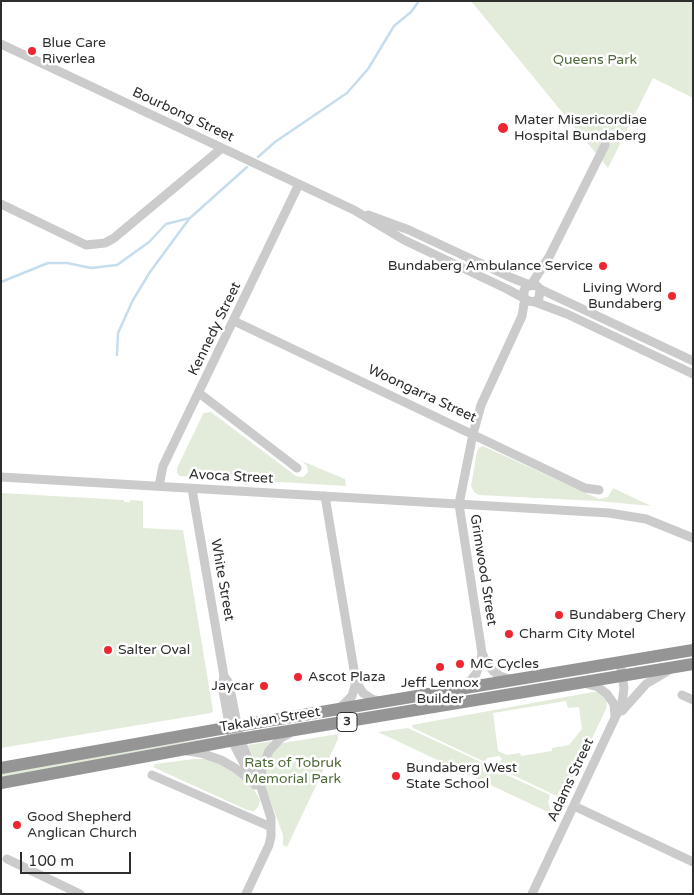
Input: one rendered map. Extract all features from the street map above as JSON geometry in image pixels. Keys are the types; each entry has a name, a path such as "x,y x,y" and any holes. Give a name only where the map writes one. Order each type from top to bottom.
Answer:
{"highway":[{"name":"Takalvan Street","path":"1,768 233,726 693,650"},
{"name":"Takalvan Street","path":"1,783 236,740 693,664"}],"street":[{"name":"Bourbong Street","path":"1,44 354,210 401,238 525,298"},
{"path":"522,316 525,298 524,290 530,285 549,257 605,145"},
{"path":"1,204 86,245 105,244 222,148"},
{"name":"Kennedy Street","path":"159,486 163,466 299,184"},
{"name":"Bourbong Street","path":"354,210 406,228 530,285"},
{"path":"401,238 398,236 398,232 400,229 406,228"},
{"path":"522,316 540,298 540,289 549,257"},
{"path":"530,285 536,285 540,289 693,361"},
{"path":"525,298 566,314 693,374"},
{"name":"Grimwood Street","path":"512,680 500,676 493,671 486,663 482,653 459,504 480,405 522,316"},
{"name":"Woongarra Street","path":"234,321 586,488 599,490"},
{"path":"199,393 297,468"},
{"name":"Avoca Street","path":"1,477 459,504"},
{"name":"White Street","path":"192,489 224,676 222,685 236,740 260,790"},
{"path":"325,496 356,682 368,697 382,701"},
{"path":"459,504 621,514 659,523 693,538"},
{"name":"Grimwood Street","path":"455,689 469,682 476,674 481,662 482,653"},
{"name":"Adams Street","path":"532,894 624,696 620,662"},
{"path":"614,721 646,684 677,667"},
{"path":"339,708 350,699 356,682"},
{"path":"580,683 594,685 607,694 615,708 614,721"},
{"path":"682,695 693,700"},
{"path":"260,790 261,774 269,751 281,738 300,730"},
{"path":"179,751 201,753 221,760 243,773 260,790 266,802 270,818 271,836 265,854 246,894"},
{"path":"152,774 271,827"},
{"path":"574,806 693,862"},
{"path":"7,859 80,894"}],"green space":[{"name":"Queens Park","path":"471,1 693,1 693,98 653,78 608,168"},
{"path":"211,412 296,476 303,477 308,472 307,466 302,461 345,479 346,486 180,476 177,473 177,468 202,416 204,413"},
{"path":"483,446 599,499 608,497 613,488 651,506 597,501 479,495 474,492 471,486 477,452"},
{"path":"1,493 124,500 124,502 130,502 130,500 143,501 143,528 183,530 213,711 211,713 1,748"},
{"path":"593,692 600,692 607,701 606,709 563,799 496,767 502,759 499,756 487,758 485,762 413,728 412,725","holes":["566,701 568,708 579,707 582,729 569,745 552,748 552,751 521,756 520,753 507,755 498,751 493,713"]},
{"path":"408,728 485,764 483,771 489,775 494,769 550,795 548,802 550,813 378,732"},
{"name":"Rats of Tobruk Memorial Park","path":"338,734 338,739 287,847 283,845 283,835 264,784 269,756 278,745 283,743"},
{"path":"216,737 1,778 1,773"},
{"path":"271,742 258,770 248,745"},
{"path":"194,759 211,759 244,778 259,798 258,807 254,811 247,810 153,767 155,764"}],"waterway":[{"path":"258,157 275,142 347,93 368,69 394,26 411,12 419,1"},
{"path":"1,282 48,263 67,263 91,268 117,265 149,242 166,224 190,218 247,167"},
{"path":"117,355 118,333 133,300 150,272 189,219"}],"place":[{"name":"Blue Care Riverlea","path":"32,51"},
{"name":"Mater Misericordiae Hospital Bundaberg","path":"503,128"},
{"name":"Bundaberg Ambulance Service","path":"603,266"},
{"name":"Living Word Bundaberg","path":"672,296"},
{"name":"Bundaberg Chery","path":"559,615"},
{"name":"Charm City Motel","path":"509,634"},
{"name":"Salter Oval","path":"108,650"},
{"name":"MC Cycles","path":"460,664"},
{"name":"Jeff Lennox Builder","path":"440,667"},
{"name":"Ascot Plaza","path":"298,677"},
{"name":"Jaycar","path":"264,686"},
{"name":"Bundaberg West State School","path":"396,776"},
{"name":"Good Shepherd Anglican Church","path":"17,825"}]}
